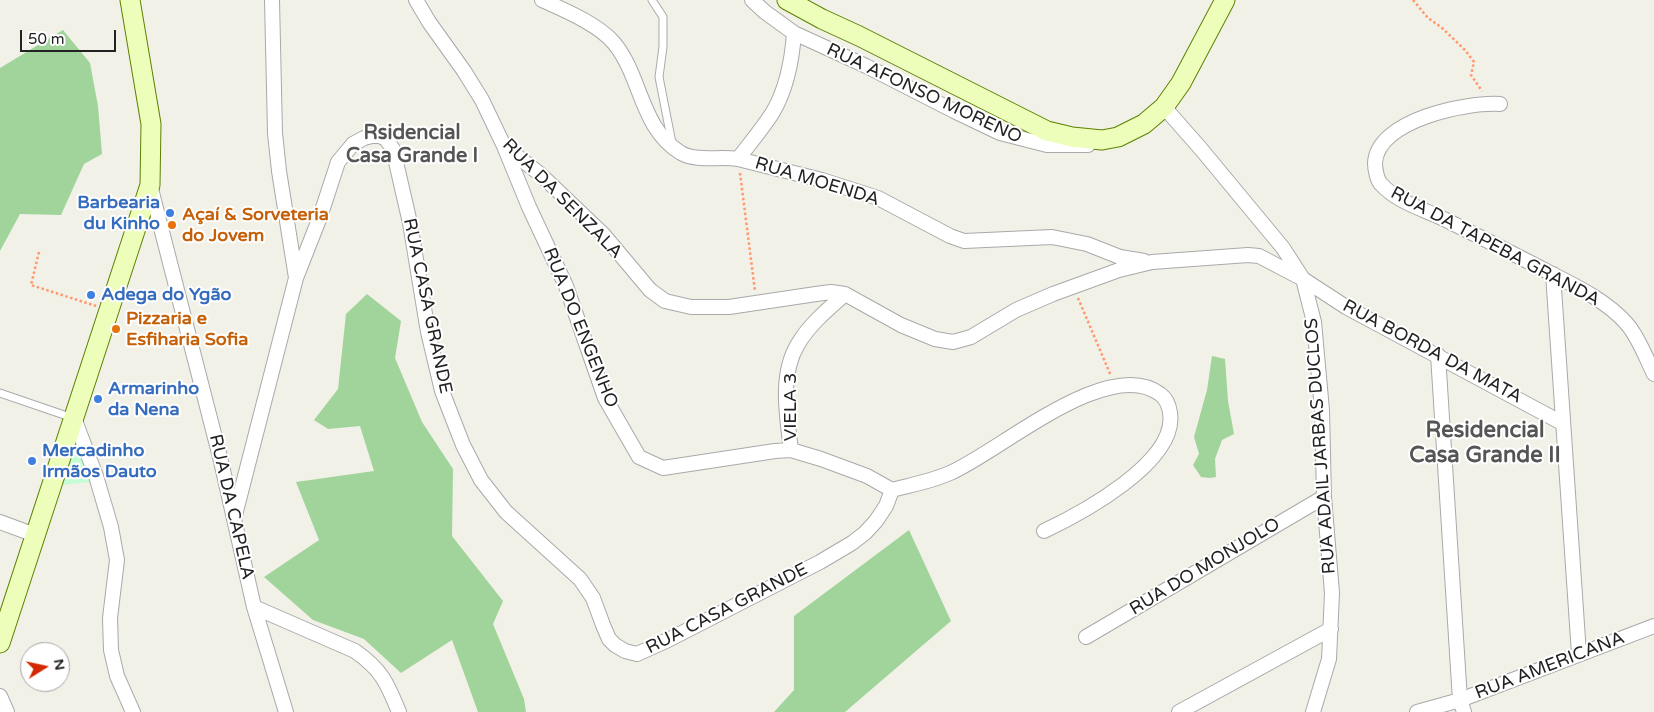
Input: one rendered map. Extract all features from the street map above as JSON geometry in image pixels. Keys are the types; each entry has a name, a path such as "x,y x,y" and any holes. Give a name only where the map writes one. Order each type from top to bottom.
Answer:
{"main road":[{"path":"0,643 150,185 152,124 130,0"},
{"name":"RUA AFONSO MORENO","path":"787,0 822,20 859,36 1047,131 1072,137 1102,140 1118,137 1144,124 1164,107 1182,83 1225,0"}],"street":[{"path":"272,0 275,133 279,172 296,278"},
{"name":"RUA DA SENZALA","path":"416,0 482,100 504,146 540,174 596,228 650,290 665,301 691,307 729,307 831,292 845,294 901,325 934,339 953,342 971,337 1016,310 1053,294 1119,270 1152,262 1248,255 1259,256 1303,279"},
{"path":"542,0 602,31 614,42 630,70 646,111 658,132 672,146"},
{"name":"RUA AFONSO MORENO","path":"752,0 794,34 866,66 1000,133 1047,146 1092,145 1109,138"},
{"path":"738,159 773,111 784,89 792,56 794,34"},
{"name":"RUA DA TAPEBA GRANDA","path":"1495,104 1441,112 1406,124 1390,137 1379,150 1375,161 1380,183 1404,202 1553,274 1598,300 1613,311 1633,332 1654,374"},
{"name":"RUA ADAIL JARBAS DUCLOS","path":"1164,107 1283,248 1303,279 1314,322 1322,410 1324,497 1332,593 1329,659 1313,712"},
{"name":"RUA CASA GRANDE","path":"234,519 296,278 320,217 338,162 353,144 364,138 380,136 386,139 393,149 408,213 428,332 442,391 463,445 482,480 506,512 580,579 593,598 609,639 615,645 625,651 637,654 820,562 852,543 876,521 886,506 892,490"},
{"name":"RUA DO ENGENHO","path":"504,146 529,207 566,286 605,398 640,457 663,468 791,450 867,476 892,490"},
{"name":"RUA MOENDA","path":"672,146 682,153 695,158 726,157 738,159 822,180 878,198 950,236 964,241 1052,237 1087,244 1120,258 1152,262"},
{"name":"RUA DA CAPELA","path":"150,185 220,457 254,607 286,712"},
{"path":"1553,274 1579,654"},
{"name":"RUA BORDA DA MATA","path":"1303,279 1346,307 1562,423"},
{"name":"VIELA 3","path":"791,450 787,410 788,369 797,346 807,331 845,294"},
{"path":"1438,355 1462,706"},
{"path":"892,490 951,473 1066,405 1089,395 1115,386 1132,385 1150,388 1162,395 1168,403 1171,420 1166,438 1141,470 1080,514 1044,531"},
{"path":"74,418 106,504 116,552 117,560 110,634 111,650 117,676 133,712"},
{"name":"RUA DO MONJOLO","path":"1086,637 1324,497"},
{"path":"0,522 35,536"},
{"path":"254,607 355,651 368,660 378,670 386,683 399,712"},
{"name":"RUA AMERICANA","path":"1417,712 1462,706 1579,654 1654,626"},
{"path":"1179,712 1331,629"},
{"path":"0,696 7,712"}],"lane":[{"path":"652,0 663,17 663,47 659,77 672,146"},
{"path":"0,393 74,418"}],"path":[{"path":"1412,0 1428,18 1441,27 1465,50 1474,62 1471,75 1495,104"},
{"path":"738,159 756,302"},
{"path":"39,252 32,285 109,311"},
{"path":"1074,287 1115,386"}],"green space":[{"path":"63,30 90,63 98,106 102,154 84,164 61,215 20,214 0,251 0,68"},
{"path":"367,294 401,321 395,358 422,422 453,469 452,536 503,601 493,624 524,699 526,712 478,712 452,640 401,673 364,639 313,620 264,577 319,540 296,482 374,471 360,426 328,429 314,420 338,389 346,314"},
{"path":"1212,356 1225,359 1228,401 1234,434 1222,440 1215,459 1216,477 1210,478 1201,477 1193,465 1199,454 1194,437 1207,390"},
{"path":"69,454 82,455 90,482 61,485"},
{"path":"909,530 951,621 845,712 774,712 794,690 794,616"}],"place":[{"name":"Barbearia du Kinho","path":"170,213"},
{"name":"Açaí & Sorveteria do Jovem","path":"172,225"},
{"name":"Adega do Ygão","path":"91,295"},
{"name":"Pizzaria e Esfiharia Sofia","path":"116,329"},
{"name":"Armarinho da Nena","path":"98,399"},
{"name":"Mercadinho Irmãos Dauto","path":"32,461"}],"district":[{"name":"Rsidencial Casa Grande I","path":"412,146"},
{"name":"Residencial Casa Grande II","path":"1485,444"}]}
